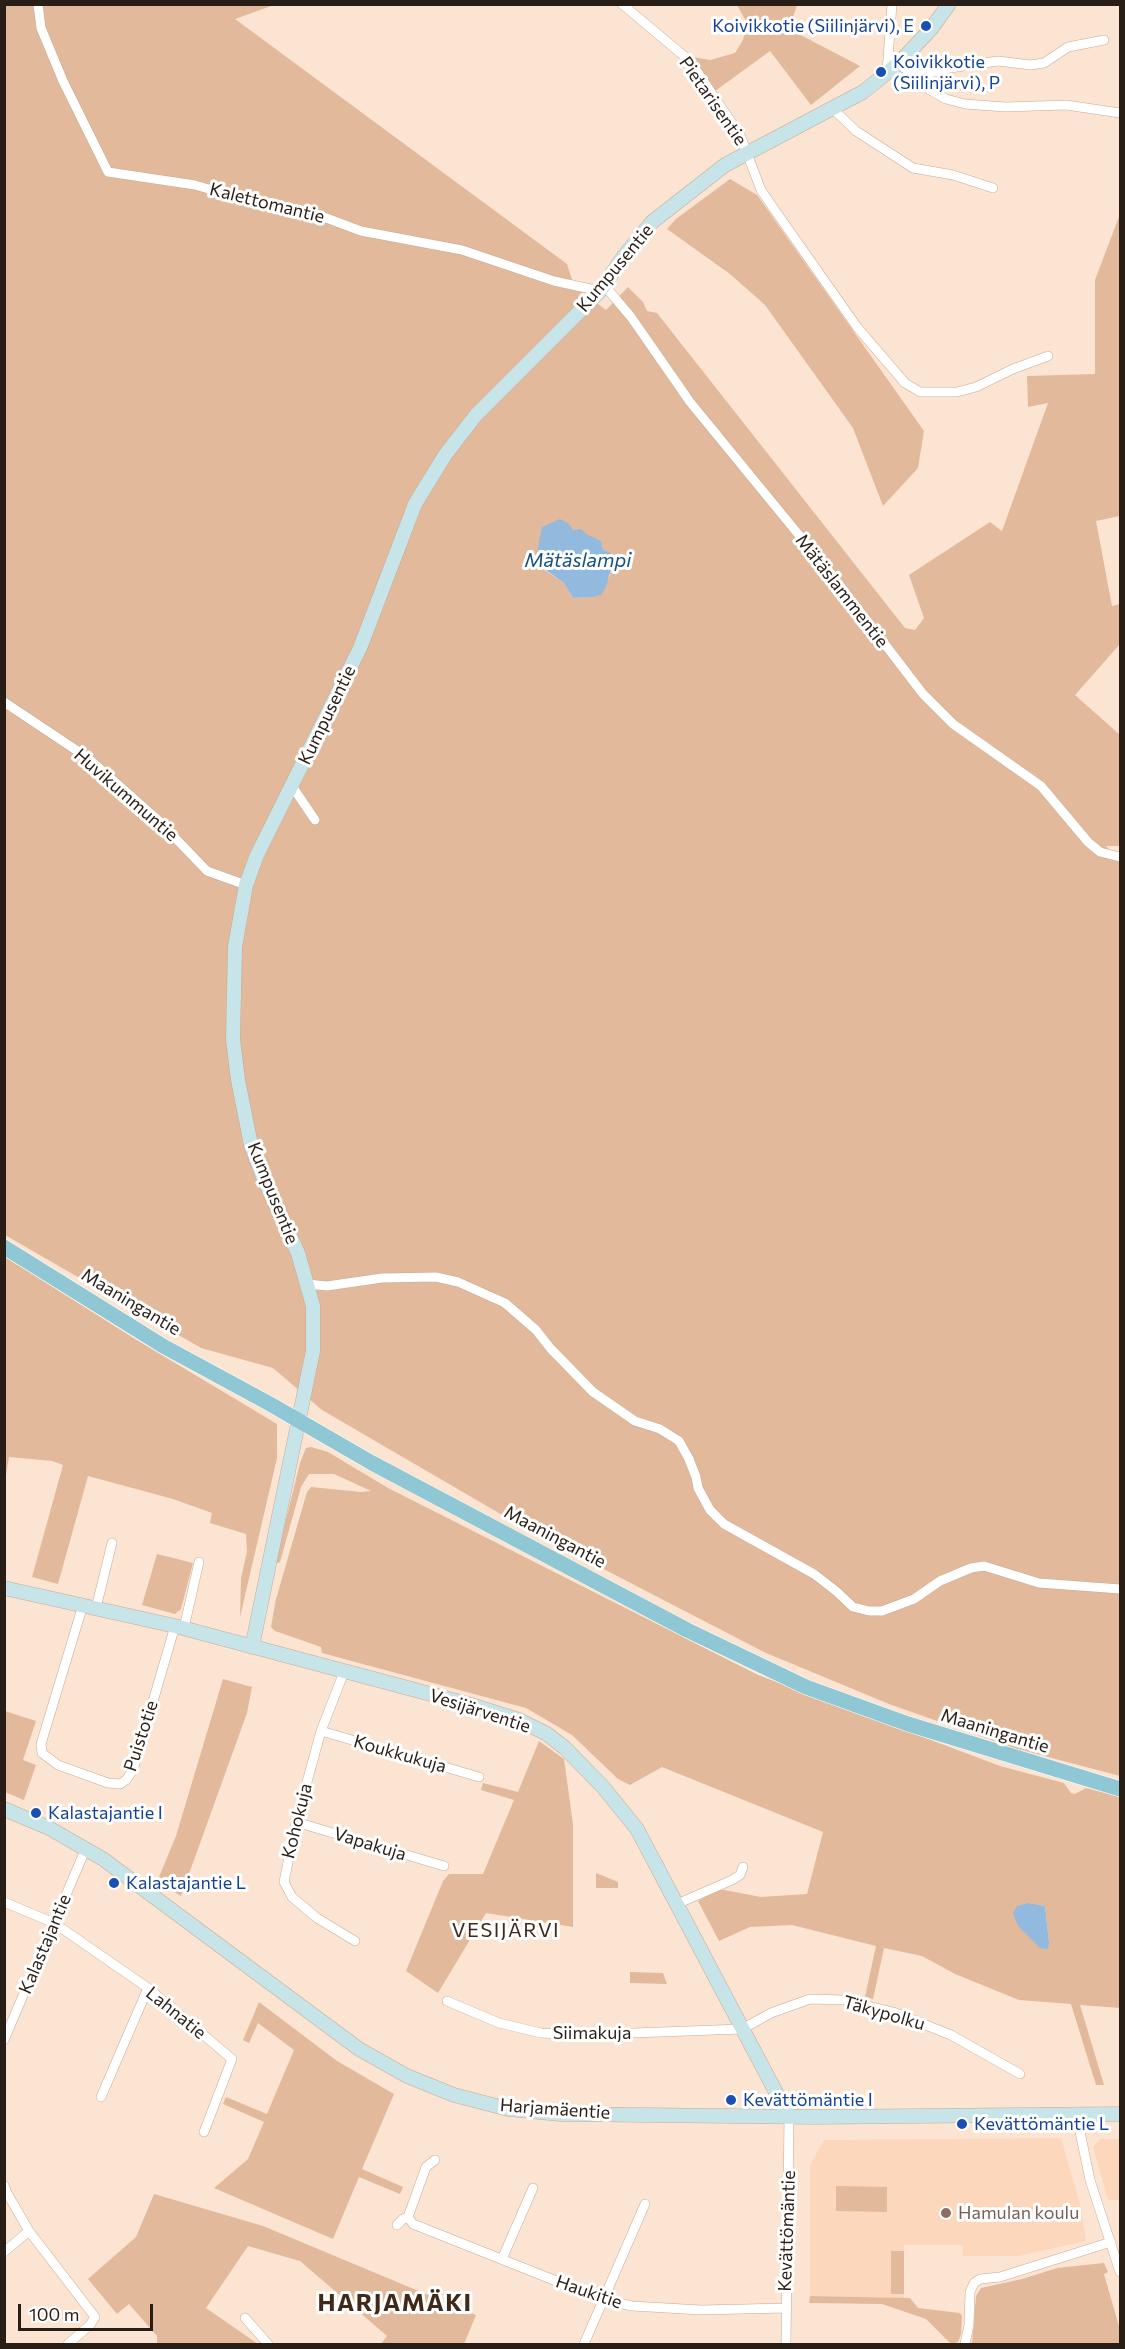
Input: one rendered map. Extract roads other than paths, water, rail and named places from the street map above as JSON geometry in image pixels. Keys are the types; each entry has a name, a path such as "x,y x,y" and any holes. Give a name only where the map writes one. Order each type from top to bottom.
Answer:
{"main road":[{"name":"Maaningantie","path":"4,1247 163,1346 372,1463 687,1630 807,1687 918,1727 1120,1789"}],"street":[{"name":"Kalettomantie","path":"38,4 41,28 63,81 108,172 195,185 266,206 314,213 361,231 462,250 554,281 602,288"},
{"name":"Pietarisentie","path":"622,4 690,61 740,135 761,190 856,327 905,383 920,392 957,392 976,387 1013,369 1048,356"},
{"path":"892,4 892,68 916,76 930,90 946,99 965,104 1005,107 1066,105 1120,113"},
{"name":"Kumpusentie","path":"252,1647 313,1351 313,1306 298,1253 262,1178 255,1156 244,1114 233,1039 235,947 246,885 257,855 360,648 415,504 445,455 476,415 602,288 652,222 725,165 863,92 892,68 931,29 949,4"},
{"path":"916,76 998,61 1031,65 1044,63 1068,47 1104,40"},
{"path":"833,109 856,131 913,168 953,175 993,188"},
{"name":"Mätäslammentie","path":"602,288 631,317 690,402 815,553 923,694 953,724 1041,786 1088,842 1100,852 1119,857"},
{"name":"Huvikummuntie","path":"4,702 88,758 158,820 207,871 246,885"},
{"path":"292,786 315,819"},
{"path":"307,1284 327,1286 382,1278 436,1277 458,1282 505,1303 536,1330 551,1349 593,1392 635,1421 660,1429 680,1441 696,1477 698,1488 710,1510 724,1524 814,1574 853,1607 882,1611 914,1599 940,1581 971,1568 984,1566 1039,1583 1120,1588"},
{"path":"89,1606 112,1543"},
{"path":"179,1627 199,1562"},
{"name":"Vesijärventie","path":"4,1588 179,1627 468,1704 519,1720 547,1734 565,1748 603,1787 638,1829 789,2117"},
{"name":"Puistotie","path":"89,1606 40,1744 42,1753 58,1765 108,1783 120,1784 133,1770 179,1627"},
{"name":"Kohokuja","path":"344,1672 321,1731 284,1874 291,1897 316,1918 355,1941"},
{"name":"Koukkukuja","path":"321,1731 479,1777"},
{"name":"Harjamäentie","path":"4,1809 49,1828 86,1848 359,2049 407,2076 454,2095 508,2109 560,2114 789,2117 1120,2114"},
{"name":"Vapakuja","path":"296,1822 444,1866"},
{"name":"Kalastajantie","path":"4,2040 86,1848"},
{"path":"677,1904 732,1880 740,1875 743,1867"},
{"name":"Lahnatie","path":"4,1902 54,1923 148,1988 232,2058 204,2132"},
{"path":"101,2097 148,1988"},
{"name":"Täkypolku","path":"742,2029 771,2013 810,1999 844,2000 893,2012 951,2035 1020,2074"},
{"name":"Siimakuja","path":"447,2001 499,2023 542,2033 579,2035 742,2029"},
{"path":"1081,2116 1080,2132 1090,2180 1120,2272"},
{"name":"Kevättömäntie","path":"786,2344 789,2117"},
{"path":"397,2225 408,2217 426,2167 435,2160"},
{"path":"4,2186 28,2231 95,2317 90,2325 68,2344"},
{"path":"502,2259 533,2188"},
{"path":"584,2344 645,2204"},
{"name":"Haukitie","path":"408,2217 412,2224 604,2300 632,2306 702,2310 785,2308"},
{"path":"4,2252 28,2231"},
{"path":"965,2344 969,2325 970,2292 974,2283 980,2279 1000,2277 1111,2242"},
{"path":"245,2318 268,2344"}],"water":[{"name":"Mätäslampi","path":"560,519 568,523 573,530 581,529 601,541 603,550 611,553 613,561 606,587 601,595 573,598 564,583 543,568 537,552 542,527"},
{"path":"1029,1903 1045,1906 1048,1949 1040,1948 1018,1926 1013,1913 1017,1906"}],"place":[{"name":"Koivikkotie (Siilinjärvi), E","path":"926,26"},
{"name":"Koivikkotie (Siilinjärvi), P","path":"881,72"},
{"name":"Kalastajantie I","path":"36,1813"},
{"name":"Kalastajantie L","path":"114,1883"},
{"name":"Kevättömäntie I","path":"731,2100"},
{"name":"Kevättömäntie L","path":"962,2124"},
{"name":"Hamulan koulu","path":"946,2213"}],"district":[{"name":"VESIJÄRVI","path":"506,1930"},
{"name":"HARJAMÄKI","path":"395,2303"}]}
